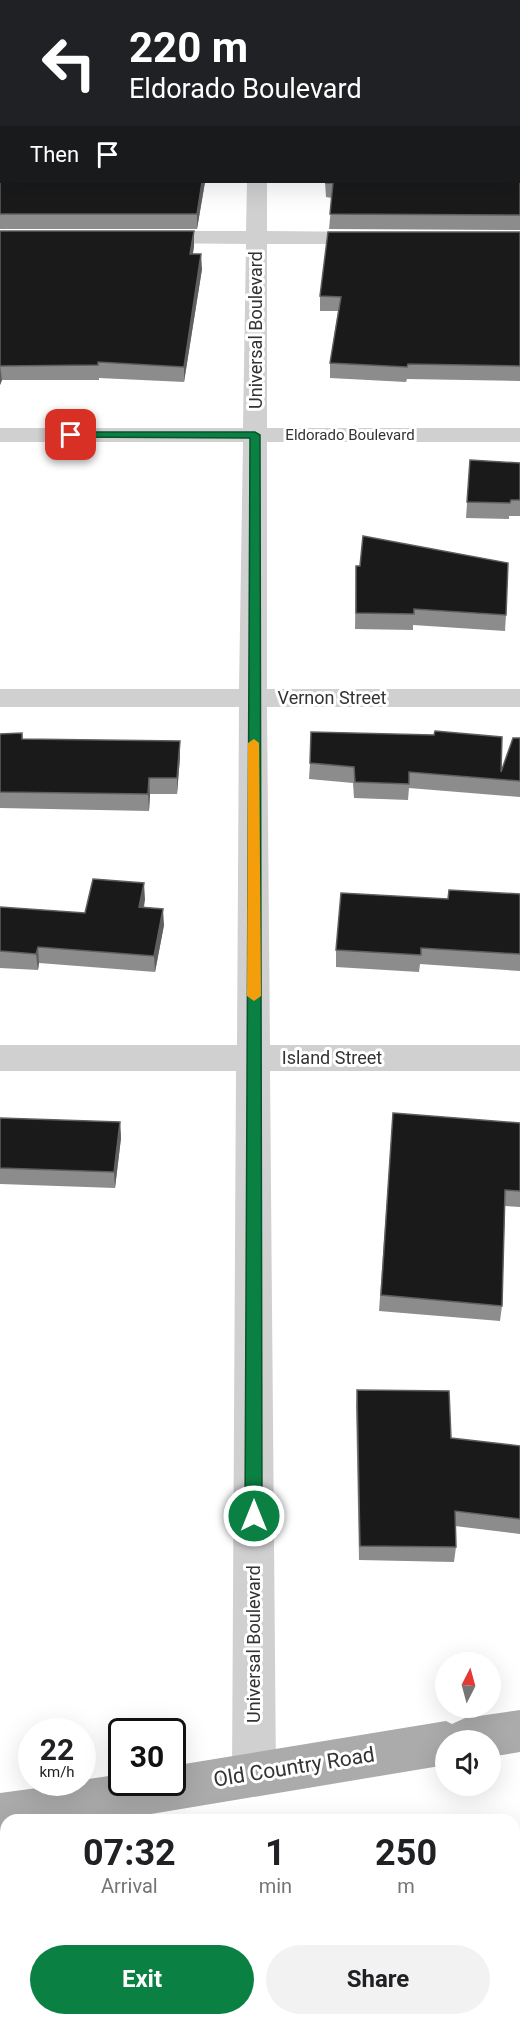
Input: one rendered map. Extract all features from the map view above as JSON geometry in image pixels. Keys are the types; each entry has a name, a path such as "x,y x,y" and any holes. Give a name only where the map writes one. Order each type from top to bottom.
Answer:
{"main road":[{"path":"501,1734 520,1731"},
{"name":"Old Country Road","path":"27,1814 95,1809 254,1774 435,1745"}],"street":[{"name":"Universal Boulevard","path":"254,1774 254,698 257,183"},
{"path":"126,237 389,238"},
{"name":"Eldorado Boulevard","path":"0,435 520,435"},
{"name":"Vernon Street","path":"0,698 520,698"},
{"name":"Island Street","path":"0,1059 520,1058"}],"building":[{"path":"0,183 202,183 197,214 0,214"},
{"path":"333,183 520,183 520,215 330,214"},
{"path":"0,231 194,231 190,254 201,254 184,367 98,362 98,365 0,366"},
{"path":"328,232 520,232 520,366 408,364 407,367 330,363 341,297 320,296"},
{"path":"470,460 520,463 520,500 511,500 510,503 467,502"},
{"path":"363,536 508,563 506,615 414,609 414,614 356,613 356,566 360,566"},
{"path":"435,731 502,737 501,772 513,738 520,738 520,781 409,772 409,784 355,782 354,767 310,763 311,732 434,735"},
{"path":"22,733 22,739 180,741 177,778 149,778 148,794 0,792 0,734"},
{"path":"93,879 144,883 139,907 163,909 154,956 38,947 36,954 0,951 0,907 85,913"},
{"path":"449,890 520,894 520,954 421,948 421,955 336,950 341,893 448,899"},
{"path":"393,1113 520,1123 520,1191 505,1190 502,1306 381,1295"},
{"path":"0,1118 120,1122 114,1172 0,1168"},
{"path":"357,1390 449,1391 451,1438 520,1446 520,1519 455,1511 456,1547 360,1546"}],"slow traffic":[{"path":"254,743 254,996"}],"route":[{"path":"71,435 255,435 254,1516"}]}
